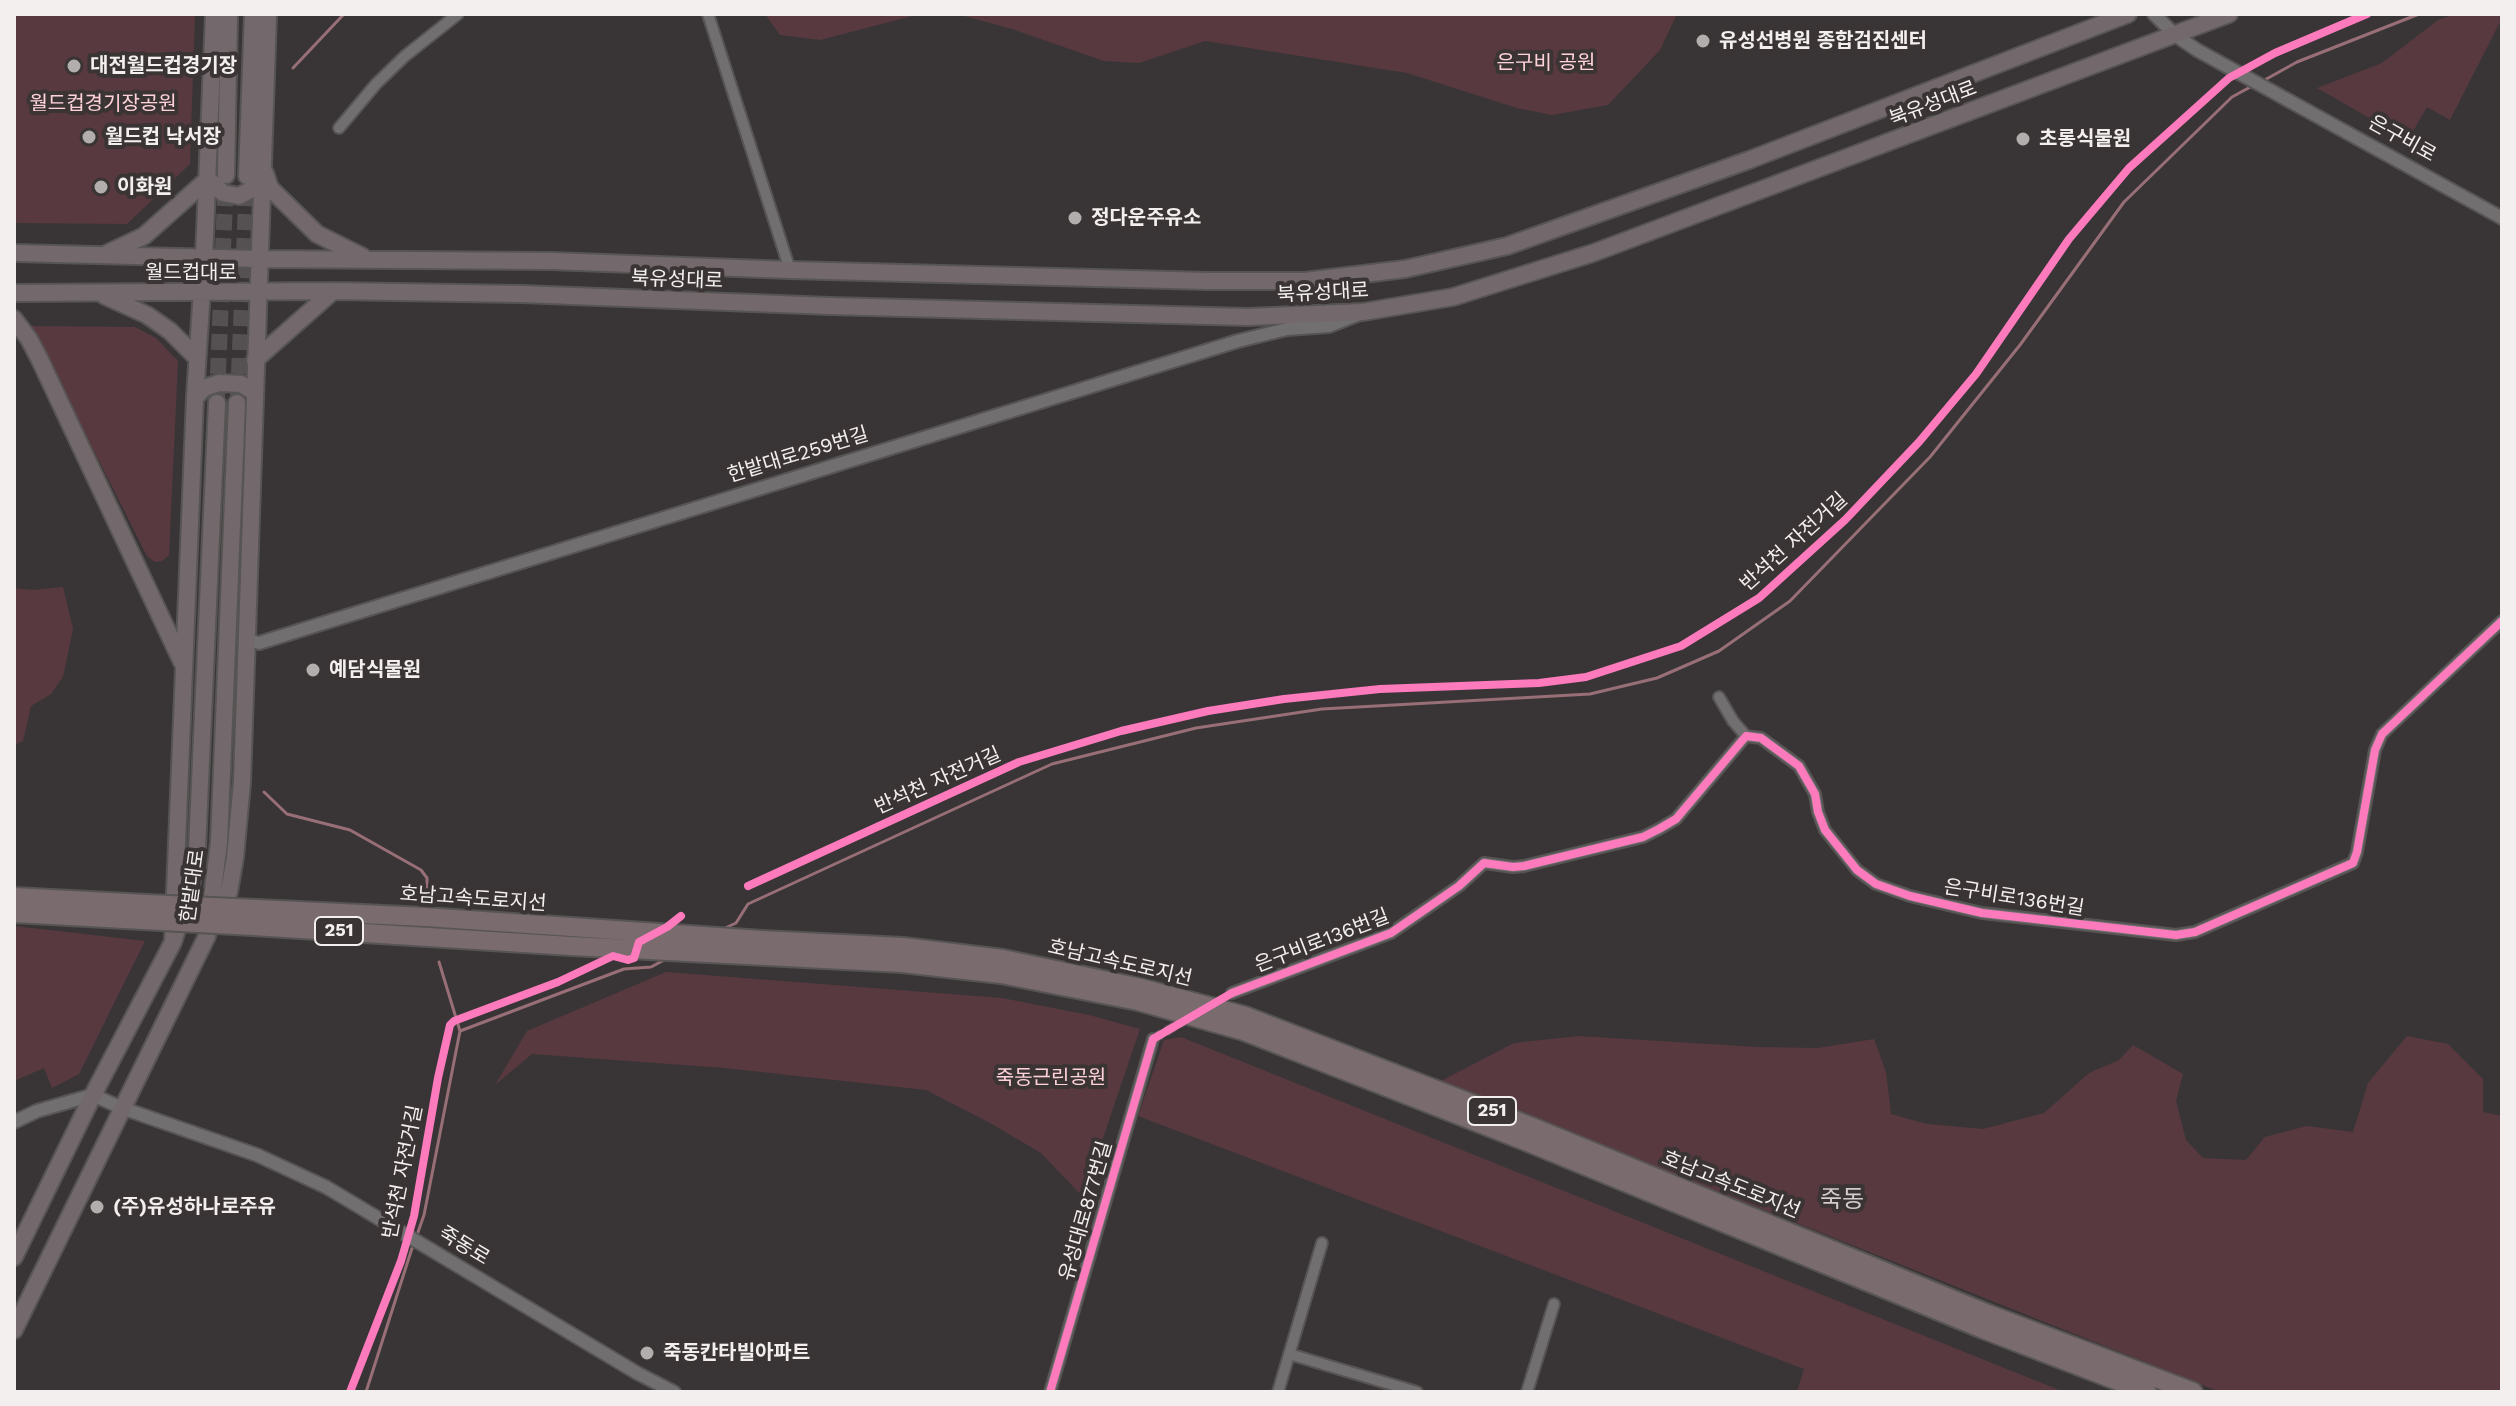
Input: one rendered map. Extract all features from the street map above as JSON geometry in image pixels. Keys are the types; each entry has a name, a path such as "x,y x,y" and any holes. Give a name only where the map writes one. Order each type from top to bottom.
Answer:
{"highway":[{"path":"14,890 46,898"},
{"name":"호남고속도로지선","path":"14,897 46,898 145,912"},
{"name":"호남고속도로지선","path":"14,913 145,912 584,929 1001,974 1138,1001 1244,1031 2147,1392"},
{"name":"호남고속도로지선","path":"255,917 571,946 903,947 1003,959 1141,988 1245,1016 1532,1127 1988,1314 2193,1392"}],"main road":[{"path":"173,942 214,14"},
{"path":"226,175 229,14"},
{"path":"207,936 229,892 242,782 259,259 253,14"},
{"path":"208,179 223,193 239,196 256,187 268,14"},
{"name":"북유성대로","path":"368,259 552,261 1208,281 1305,281 1405,269 1507,246 1749,160 2128,14"},
{"name":"북유성대로","path":"368,292 1248,317 1363,312 1453,297 1593,253 2229,14"},
{"path":"257,171 317,234 368,259"},
{"path":"103,255 144,236 208,179"},
{"name":"월드컵대로","path":"14,253 368,259"},
{"path":"255,360 333,291"},
{"name":"월드컵대로","path":"14,293 368,292"},
{"path":"100,293 147,315 170,331 197,358"},
{"path":"14,319 40,360 184,665"},
{"path":"195,398 204,388 219,383 235,383 254,392"},
{"name":"한밭대로","path":"14,1257 93,1095 173,942 191,886 197,849 217,403"},
{"name":"한밭대로","path":"14,1330 207,936 219,843 237,403"}],"street":[{"path":"339,128 376,84 425,39 458,14"},
{"path":"708,14 790,270"},
{"name":"은구비로","path":"2154,14 2175,35 2218,62 2502,218"},
{"name":"한밭대로259번길","path":"246,640 259,643 1271,332 1329,326 1363,312"},
{"name":"은구비로136번길","path":"1232,993 1391,933 1430,909 1484,863 1524,866 1651,833 1676,819 1746,736 1761,738 1799,766 1815,794 1825,830 1857,870 1876,884 1910,896 1982,913 2176,935 2195,932 2353,863 2375,750 2382,734 2502,621"},
{"path":"1719,697 1746,736"},
{"name":"유성대로877번길","path":"1050,1392 1153,1039"},
{"path":"14,1122 37,1111 93,1095"},
{"name":"죽동로","path":"93,1095 257,1155 326,1187 637,1373 674,1392"},
{"path":"1278,1392 1322,1243"},
{"path":"1527,1392 1554,1304"},
{"path":"1289,1354 1417,1392"}],"green space":[{"name":"월드컵경기장공원","path":"14,14 195,14 190,164 127,224 14,223"},
{"path":"765,14 920,14 820,40 780,35"},
{"name":"은구비 공원","path":"957,14 1677,14 1660,50 1608,105 1552,115 1517,108 1407,73 1205,41 1139,63 1104,61 1012,29"},
{"path":"2455,14 2502,14 2502,18 2450,120 2427,107 2408,140 2317,88 2382,63 2438,20"},
{"path":"31,326 135,327 156,338 178,361 169,555 162,561 155,562 147,556"},
{"path":"63,587 73,629 63,677 51,694 31,706 23,741 14,745 14,588 34,590"},
{"path":"14,926 145,941 79,1074 52,1088 44,1068 14,1081"},
{"name":"죽동근린공원","path":"666,972 1002,998 1089,1015 1140,1029 1083,1197 1041,1153 926,1090 725,1068 532,1054 495,1085 527,1031"},
{"path":"1578,1036 1818,1048 1874,1039 1886,1072 1891,1114 1927,1124 1983,1129 2044,1113 2089,1073 2119,1060 2133,1045 2183,1074 2176,1101 2186,1140 2203,1158 2246,1160 2265,1137 2307,1126 2353,1132 2368,1083 2407,1036 2448,1044 2483,1079 2483,1112 2502,1116 2502,1392 2220,1392 1441,1081 1514,1043"},
{"name":"죽동근린공원","path":"1181,1037 2064,1392 1797,1392 1804,1369 1138,1116 1164,1040"}],"waterway":[{"path":"293,68 344,14"},
{"path":"2261,82 2297,62 2419,14"},
{"path":"723,929 736,923 748,904 1052,764 1196,728 1322,709 1590,694 1657,678 1719,651 1790,601 1930,457 2020,345 2124,202 2232,97 2254,85"},
{"path":"264,792 287,814 350,830 421,870 427,878 427,888"},
{"path":"417,1235 424,1215 460,1031 624,969 651,967 666,959"},
{"path":"439,962 460,1031"},
{"path":"366,1392 414,1242"}],"tunnel":[{"path":"217,398 226,175"},
{"path":"238,398 247,181"},
{"path":"1153,1039 1192,1016"}],"cycle path":[{"name":"반석천 자전거길","path":"748,886 1019,762 1121,731 1208,711 1284,699 1380,689 1539,683 1586,677 1681,646 1759,598 1845,520 1919,442 1976,374 2069,239 2129,168 2229,78 2275,53 2367,14"},
{"path":"1050,1392 1153,1039 1232,993 1391,933 1459,886 1484,863 1524,866 1643,837 1676,819 1746,736 1761,738 1799,766 1815,794 1825,830 1857,870 1876,884 1910,896 1982,913 2176,935 2195,932 2353,863 2375,750 2382,734 2502,621"},
{"name":"반석천 자전거길","path":"350,1392 401,1261 414,1216 450,1025 558,982 613,956 628,960 634,958 639,942 681,916"}],"place":[{"name":"유성선병원 종합검진센터","path":"1703,41"},
{"name":"대전월드컵경기장","path":"74,66"},
{"name":"월드컵 낙서장","path":"89,137"},
{"name":"초롱식물원","path":"2023,139"},
{"name":"이화원","path":"101,187"},
{"name":"정다운주유소","path":"1075,218"},
{"name":"예담식물원","path":"313,670"},
{"name":"(주)유성하나로주유","path":"97,1207"},
{"name":"죽동칸타빌아파트","path":"647,1353"}],"district":[{"name":"죽동","path":"1842,1200"}]}
